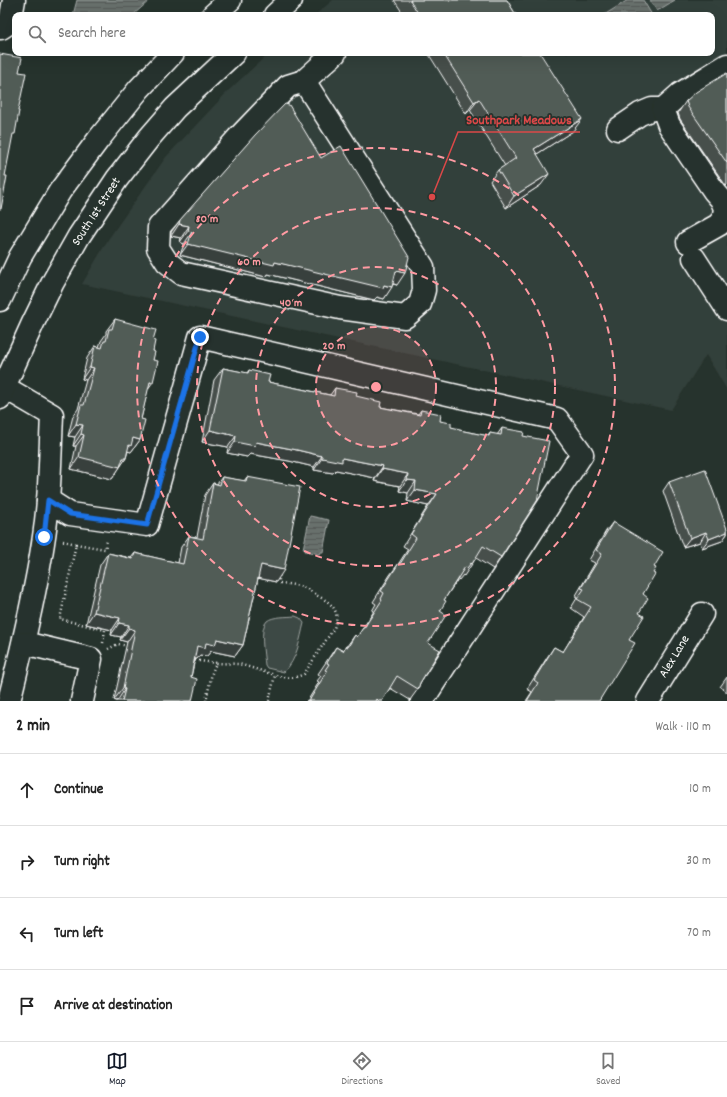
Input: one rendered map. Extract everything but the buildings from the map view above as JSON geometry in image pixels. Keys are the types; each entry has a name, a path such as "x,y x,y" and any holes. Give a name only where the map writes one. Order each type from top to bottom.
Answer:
{"main road":[{"path":"0,28 10,22 14,0"},
{"path":"216,12 230,0"},
{"path":"278,12 291,0"},
{"path":"0,300 20,257 60,191 139,89 170,56"},
{"name":"South 1st Street","path":"1,391 53,282 80,236 117,179 175,108 231,56"},
{"path":"304,81 423,267 424,290 420,304 404,317 340,308 181,273 167,262 158,248 159,228 238,138 288,86 304,81 332,56"},
{"path":"618,129 640,114 652,109 663,109 680,94 727,65"},
{"path":"663,109 669,125 721,199 725,208 720,224 691,250 727,309"},
{"path":"48,500 70,514 147,525 200,337 557,419 582,454 422,701"},
{"path":"1,391 52,415 48,500 43,543 24,643 9,701"},
{"name":"Alex Lane","path":"657,698 702,614"},
{"path":"24,643 96,656 82,701"}],"path":[{"path":"96,656 105,630 60,619 76,544 105,549 111,520"},
{"path":"185,658 216,663 239,664 289,678 304,674 336,624 335,610 326,600 304,587 280,582 280,572"},
{"path":"96,656 118,644 132,647"},
{"path":"206,701 212,673 216,663"},
{"path":"269,701 274,675"}],"shaded area":[{"path":"77,0 150,0 136,12 74,12"},
{"path":"333,0 727,0 727,390 706,355 671,410 82,284 109,238 166,157 229,90 266,56 715,56 715,12 319,12"},
{"path":"628,0 643,0 650,12 609,12"},
{"path":"650,0 675,0 657,11"},
{"path":"310,516 329,520 323,552 320,554 305,551 305,549 303,549"},
{"path":"295,616 300,618 304,623 292,662 284,672 267,668 265,665 263,642 263,629 265,624 273,618"}],"place":[{"name":"Southpark Meadows","path":"432,197"}],"route":[{"path":"44,537 48,500 70,514 147,525 200,337"}]}
